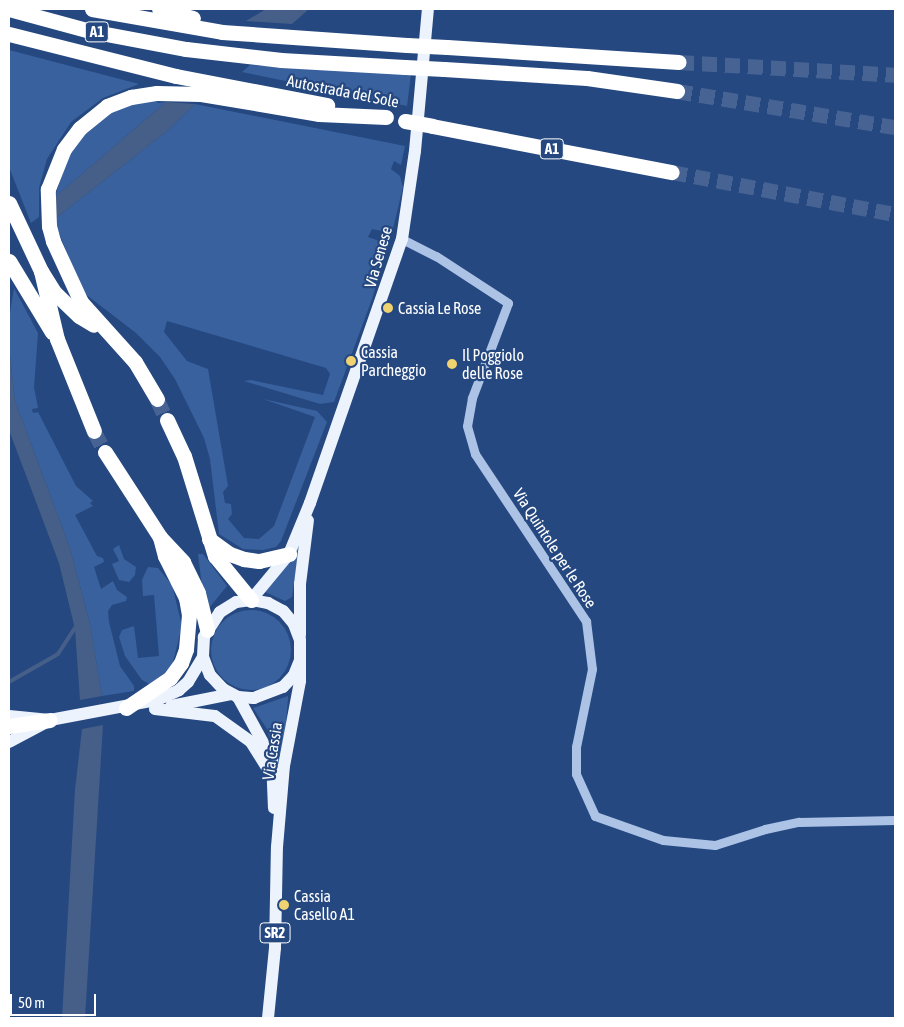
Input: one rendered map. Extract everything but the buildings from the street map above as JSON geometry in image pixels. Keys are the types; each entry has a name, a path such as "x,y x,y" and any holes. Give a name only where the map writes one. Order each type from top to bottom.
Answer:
{"highway":[{"name":"Autostrada del Sole","path":"9,9 90,31 186,49 281,60 587,78 677,91"},
{"name":"A1","path":"92,9 222,27"},
{"path":"159,9 222,27 401,45 679,62"},
{"name":"Autostrada del Sole","path":"9,34 176,76 672,172"},
{"path":"157,399 135,362 104,330 77,296 56,252 49,226 48,189 64,149 91,118 106,106 131,96 157,93 220,98 319,114 386,117"},
{"path":"9,203 53,298 57,339"},
{"path":"9,261 57,339 94,431"},
{"path":"53,298 104,330"},
{"path":"167,420 187,465 206,536 215,556 251,600"},
{"path":"105,452 160,536 175,550 191,578 206,630"},
{"path":"126,708 170,678 181,664 186,649 190,615 186,598 165,556 160,536"},
{"path":"206,536 224,550 244,559 259,561 289,554"},
{"path":"9,726 50,720"}],"main road":[{"name":"Via Senese","path":"251,600 289,554 310,503 402,239 415,151 428,9"},
{"name":"Via Senese","path":"300,640 300,584 310,503"},
{"name":"Via Cassia","path":"251,600 268,603 283,611 294,624 300,640 300,681 284,766 277,847 274,948 268,1018"},
{"path":"206,630 220,612 236,602 251,600"},
{"name":"Via Cassia","path":"206,630 203,657 212,679 235,695 265,742 272,759 277,847"},
{"path":"9,716 50,720 126,708 178,690 203,657"},
{"path":"155,709 235,695 254,698 277,691 294,675 300,660"},
{"path":"126,708 155,709 215,716 234,727 251,742 272,778"},
{"path":"9,742 50,720"}],"street":[{"name":"Via Quintole per le Rose","path":"402,239 436,256 508,303 472,398 467,426 475,454 586,622 592,668 576,747 576,774 595,816 663,840 715,845 799,822 895,820"}],"shaded area":[{"path":"266,9 309,9 292,24 246,21"},
{"path":"9,50 139,84 103,98 71,122 47,159 39,188 39,217 31,223 9,167"},
{"path":"250,65 411,74 407,106 242,72"},
{"path":"157,99 158,103 166,102 55,197 69,153 84,132 113,111 131,103"},
{"path":"166,102 195,104 167,131 56,218 55,197"},
{"path":"195,104 405,146 401,165 394,161 391,169 400,176 403,187 392,233 372,229 368,237 388,244 372,299 334,402 320,404 244,381 251,380 323,395 330,374 326,368 167,321 164,332 187,361 208,369 228,486 223,492 225,503 231,504 232,514 228,519 244,538 259,539 274,526 315,417 263,399 317,411 327,422 281,541 276,547 263,550 243,549 219,534 210,459 204,438 175,379 160,357 136,333 84,293 56,226 56,218 167,131"},
{"path":"14,288 38,333 34,387 38,408 32,409 33,413 38,412 76,486 93,501 90,503 93,506 75,515 97,556 103,558 104,562 94,567 101,589 113,581 117,590 127,597 126,601 112,605 108,611 120,666 134,686 134,691 102,696 90,624 70,548 15,401 9,347 9,318"},
{"path":"9,347 15,401 70,548 90,624 102,696 80,700 75,629 59,563 9,430"},
{"path":"302,528 292,597 285,601 265,592"},
{"path":"119,545 124,559 136,567 135,575 129,582 119,580 112,564 119,561 113,549"},
{"path":"198,554 203,554 227,586 209,608 202,586"},
{"path":"148,567 158,568 172,585 182,626 172,666 151,685 142,680 125,656 119,637 122,630 134,626 138,658 159,656 154,595 143,596 142,580"},
{"path":"243,610 259,610 280,621 291,642 291,658 280,679 259,690 243,690 229,684 217,672 211,658 211,642 217,628 229,616"},
{"path":"288,696 281,778 267,729 253,708"},
{"path":"103,725 85,1018 62,1018 75,790 82,729"}],"waterway":[{"path":"9,682 58,654 76,626"}],"tunnel":[{"path":"679,62 895,75"},
{"path":"677,91 895,127"},
{"path":"672,172 895,214"},
{"path":"157,399 167,420"},
{"path":"94,431 105,452"}],"place":[{"name":"Cassia Le Rose","path":"388,308"},
{"name":"Cassia Parcheggio","path":"351,361"},
{"name":"Il Poggiolo delle Rose","path":"452,364"},
{"name":"Cassia Casello A1","path":"284,905"}]}
